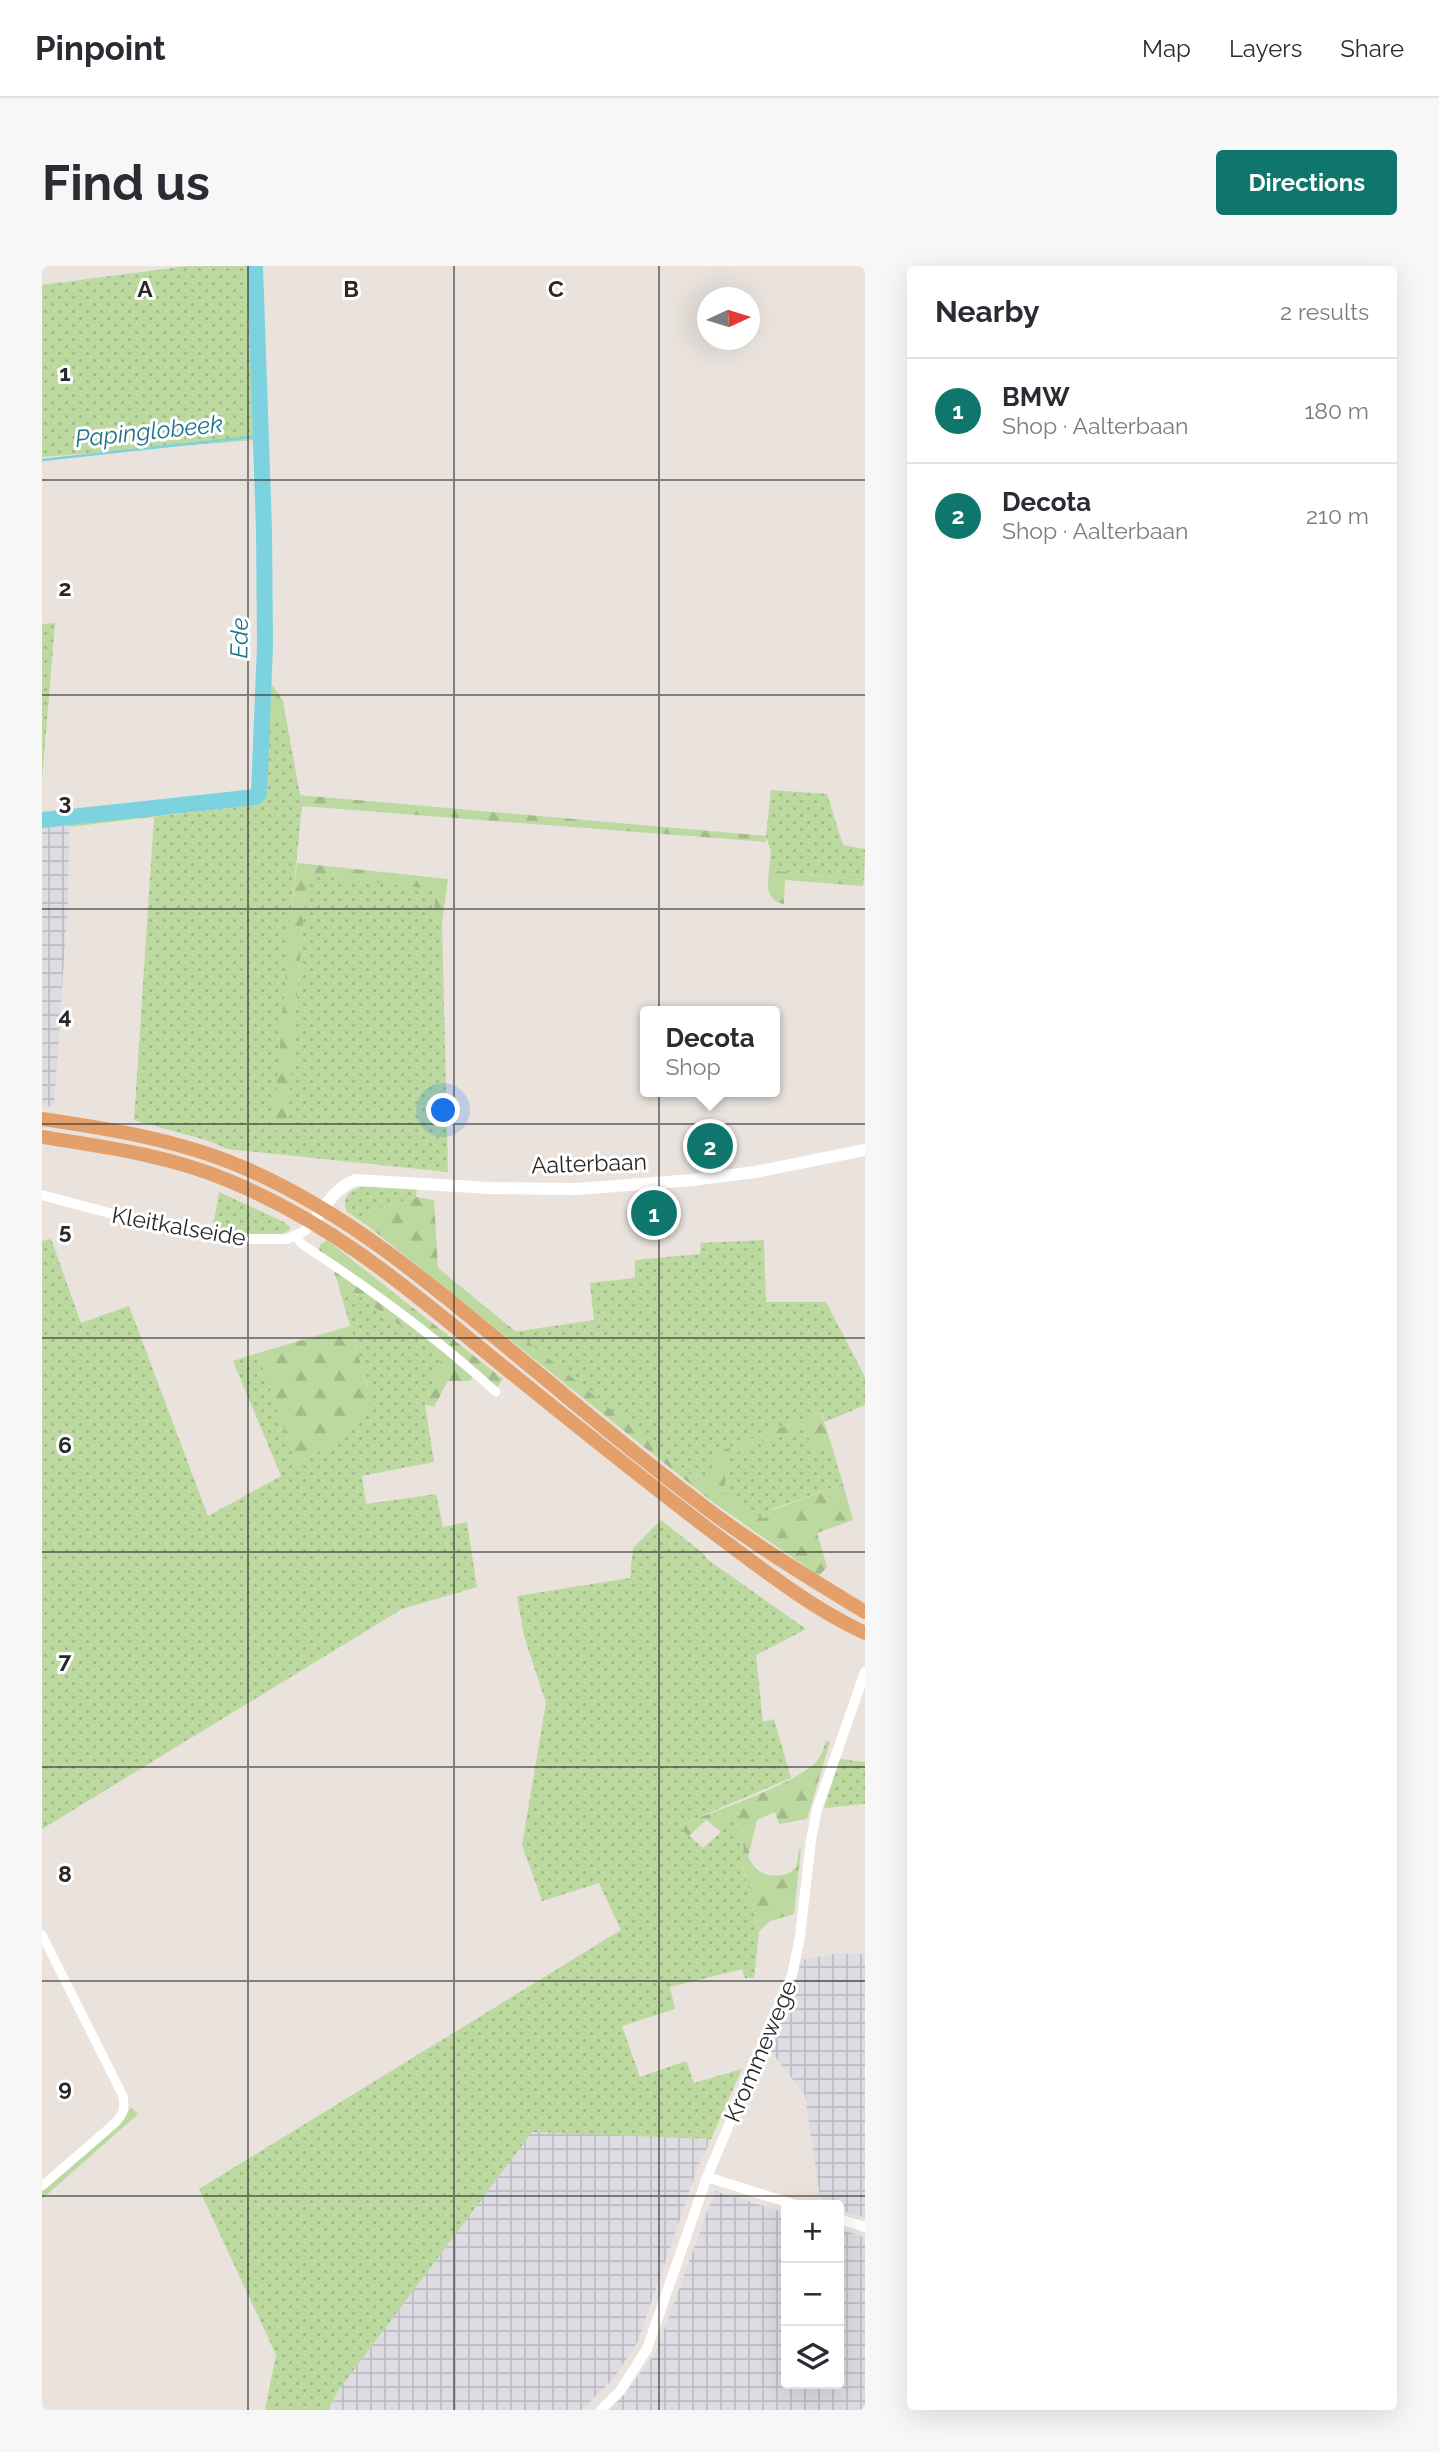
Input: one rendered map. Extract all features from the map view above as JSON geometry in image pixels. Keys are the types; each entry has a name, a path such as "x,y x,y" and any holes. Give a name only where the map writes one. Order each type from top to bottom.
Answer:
{"highway":[{"path":"42,1119 153,1138 195,1150 241,1167 346,1221 707,1509 789,1565 865,1612"},
{"path":"42,1137 140,1153 197,1169 232,1182 313,1222 394,1278 606,1451 734,1550 865,1633"}],"main road":[{"name":"Aalterbaan","path":"313,1222 340,1188 356,1180 491,1188 578,1189 705,1179 791,1166 865,1150"}],"street":[{"name":"Kleitkalseide","path":"42,1195 128,1218 251,1240 295,1236"},
{"path":"313,1222 295,1236 303,1245 373,1293 496,1392"},
{"name":"Krommewege","path":"601,2410 620,2391 647,2349 707,2177 792,1975 800,1937 817,1809 865,1672"},
{"path":"42,1935 123,2096 125,2106 122,2116 42,2186"},
{"path":"707,2177 781,2200"},
{"path":"844,2221 865,2227"}],"shaded area":[{"path":"67,812 68,899 54,1107 42,1105 42,814"},
{"path":"834,1954 865,1954 865,2218 844,2211 844,2200 821,2200 805,2095 768,2048 802,1960"},
{"path":"532,2131 711,2139 697,2169 638,2341 613,2379 582,2410 328,2410 338,2391"},
{"path":"715,2191 781,2211 781,2389 844,2389 844,2231 865,2238 865,2410 608,2410 626,2392 656,2352"}],"green space":[{"path":"187,266 251,266 257,440 42,457 42,285"},
{"path":"55,623 42,780 42,624"},
{"path":"264,678 268,679 283,701 286,718 264,721 261,778 266,786 265,800 261,804 69,827 67,812 255,793 256,720 264,720"},
{"path":"286,718 302,806 290,924 286,1131 307,874 432,889 435,899 433,922 442,923 448,1172 227,1149 209,1141 134,1120 154,817 261,804 265,800 266,786 261,778 264,721"},
{"path":"771,790 827,794 843,845 865,849 864,880 769,870 771,852 766,836"},
{"path":"299,795 766,836 766,842 302,806"},
{"path":"297,863 448,879 442,923 433,922 435,899 432,889 307,875 286,1132 273,1130"},
{"path":"769,870 864,880 863,886 785,880 784,904 771,896 768,887"},
{"path":"368,1185 417,1188 416,1197 367,1212 363,1222 347,1212 345,1201 349,1193"},
{"path":"219,1192 284,1222 290,1227 289,1230 272,1236 262,1236 213,1226"},
{"path":"416,1197 434,1200 438,1268 707,1488 718,1452 821,1412 832,1447 814,1453 804,1425 727,1457 724,1494 764,1519 772,1510 843,1484 853,1520 817,1533 827,1567 819,1576 714,1503 363,1222 367,1212"},
{"path":"51,1239 81,1323 129,1306 208,1516 281,1476 233,1361 258,1353 297,1466 354,1428 371,1399 337,1280 442,1356 425,1404 434,1462 362,1476 366,1504 436,1494 443,1527 467,1522 477,1587 402,1609 42,1829 42,1241"},
{"path":"327,1240 503,1379 497,1387 477,1372 470,1381 448,1381 434,1407 425,1404 442,1356 337,1280 334,1273 339,1265 319,1251 320,1245"},
{"path":"764,1240 766,1302 826,1302 865,1377 865,1405 825,1422 821,1412 718,1452 707,1488 514,1332 594,1320 590,1283 635,1278 635,1260 700,1254 701,1243"},
{"path":"350,1326 371,1399 354,1428 297,1466 258,1353"},
{"path":"805,1424 814,1452 832,1447 843,1484 772,1509 764,1520 724,1494 726,1457"},
{"path":"661,1520 707,1559 806,1629 756,1655 763,1722 774,1719 791,1778 678,1826 703,1848 721,1832 718,1829 731,1810 740,1816 736,1827 743,1844 741,1861 759,1931 754,1978 745,1978 742,1969 670,1987 675,2009 622,2026 640,2077 686,2061 694,2083 742,2069 711,2139 532,2132 338,2391 328,2410 265,2410 276,2355 199,2189 621,1930 599,1883 542,1901 522,1845 546,1703 524,1636 517,1596 630,1578 633,1548"},
{"path":"826,1741 830,1742 807,1819 779,1824 775,1812 757,1820 748,1857 759,1871 773,1876 789,1873 796,1866 801,1849 794,1914 770,1921 759,1931 741,1860 743,1843 736,1827 740,1815 731,1810 718,1829 706,1820 689,1836 678,1826 791,1779 817,1761"},
{"path":"840,1759 865,1762 865,1804 824,1808"},
{"path":"131,2107 138,2114 42,2199 42,2191 125,2117"}],"waterway":[{"name":"Ede","path":"42,820 256,797 259,793 265,646 255,266"},
{"name":"Papinglobeek","path":"42,460 260,436"}],"place":[{"name":"Decota","path":"710,1146"},
{"name":"BMW","path":"654,1213"}]}
